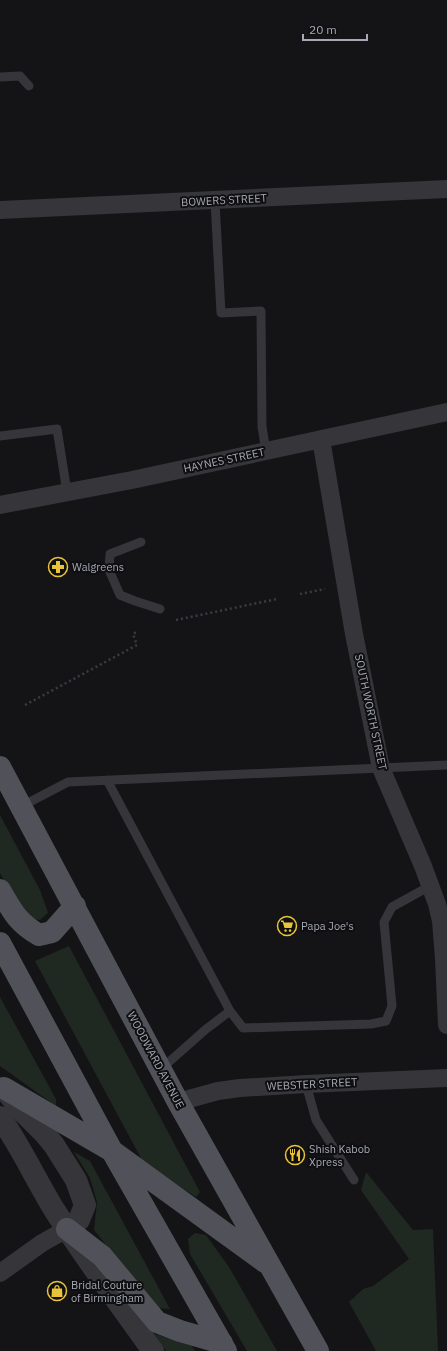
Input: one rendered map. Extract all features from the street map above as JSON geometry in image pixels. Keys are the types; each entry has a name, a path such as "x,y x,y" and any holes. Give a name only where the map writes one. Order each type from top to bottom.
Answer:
{"main road":[{"name":"WOODWARD AVENUE","path":"0,766 178,1102 318,1351"},
{"path":"0,890 13,914 26,927 39,935 52,932 75,906"},
{"path":"0,943 112,1151 224,1347"},
{"path":"2,1086 112,1151 270,1266"},
{"path":"67,1229 102,1256 157,1322 224,1347"}],"street":[{"name":"BOWERS STREET","path":"0,210 447,190"},
{"name":"HAYNES STREET","path":"0,505 132,480 447,412"},
{"name":"SOUTH WORTH STREET","path":"321,439 354,634 381,768 430,886 437,904 441,921 447,1025"},
{"name":"WEBSTER STREET","path":"178,1102 218,1091 306,1084 447,1078"},
{"path":"0,1273 42,1243 67,1229 79,1220 85,1205 76,1180 44,1132 24,1113 2,1086"},
{"path":"0,1117 13,1135 50,1202 67,1229 153,1351"}],"lane":[{"path":"0,77 20,76 29,86"},
{"path":"215,201 221,313 260,311 262,427 266,451"},
{"path":"0,436 57,429 67,492"},
{"path":"142,542 110,554 109,570 120,595 160,609"},
{"path":"22,806 68,782 447,765"},
{"path":"106,780 230,1011 244,1028 371,1024 386,1021 392,1006 384,922 392,907 430,886"},
{"path":"161,1069 205,1030 230,1011"},
{"path":"306,1084 316,1120 354,1180"}],"path":[{"path":"300,594 325,589"},
{"path":"176,620 277,599"},
{"path":"24,705 137,644 132,634 138,631"}],"shaded area":[{"path":"0,815 40,890 48,913 40,920 27,918 16,903 0,873"},
{"path":"69,946 200,1192 196,1197 143,1162 35,961"},
{"path":"0,997 56,1099 56,1106 0,1066"},
{"path":"74,1152 90,1161 170,1309 157,1308 94,1230 97,1202 90,1178"},
{"path":"366,1172 413,1230 433,1229 438,1351 376,1351 349,1302 363,1289 373,1286 409,1259 361,1190"},
{"path":"195,1233 206,1235 229,1267 277,1351 247,1351 190,1254 188,1239"},
{"path":"155,1334 192,1346 195,1351 166,1351"}],"place":[{"name":"Walgreens","path":"58,567"},
{"name":"Papa Joe's","path":"287,926"},
{"name":"Shish Kabob Xpress","path":"295,1155"},
{"name":"Bridal Couture of Birmingham","path":"57,1291"}]}
